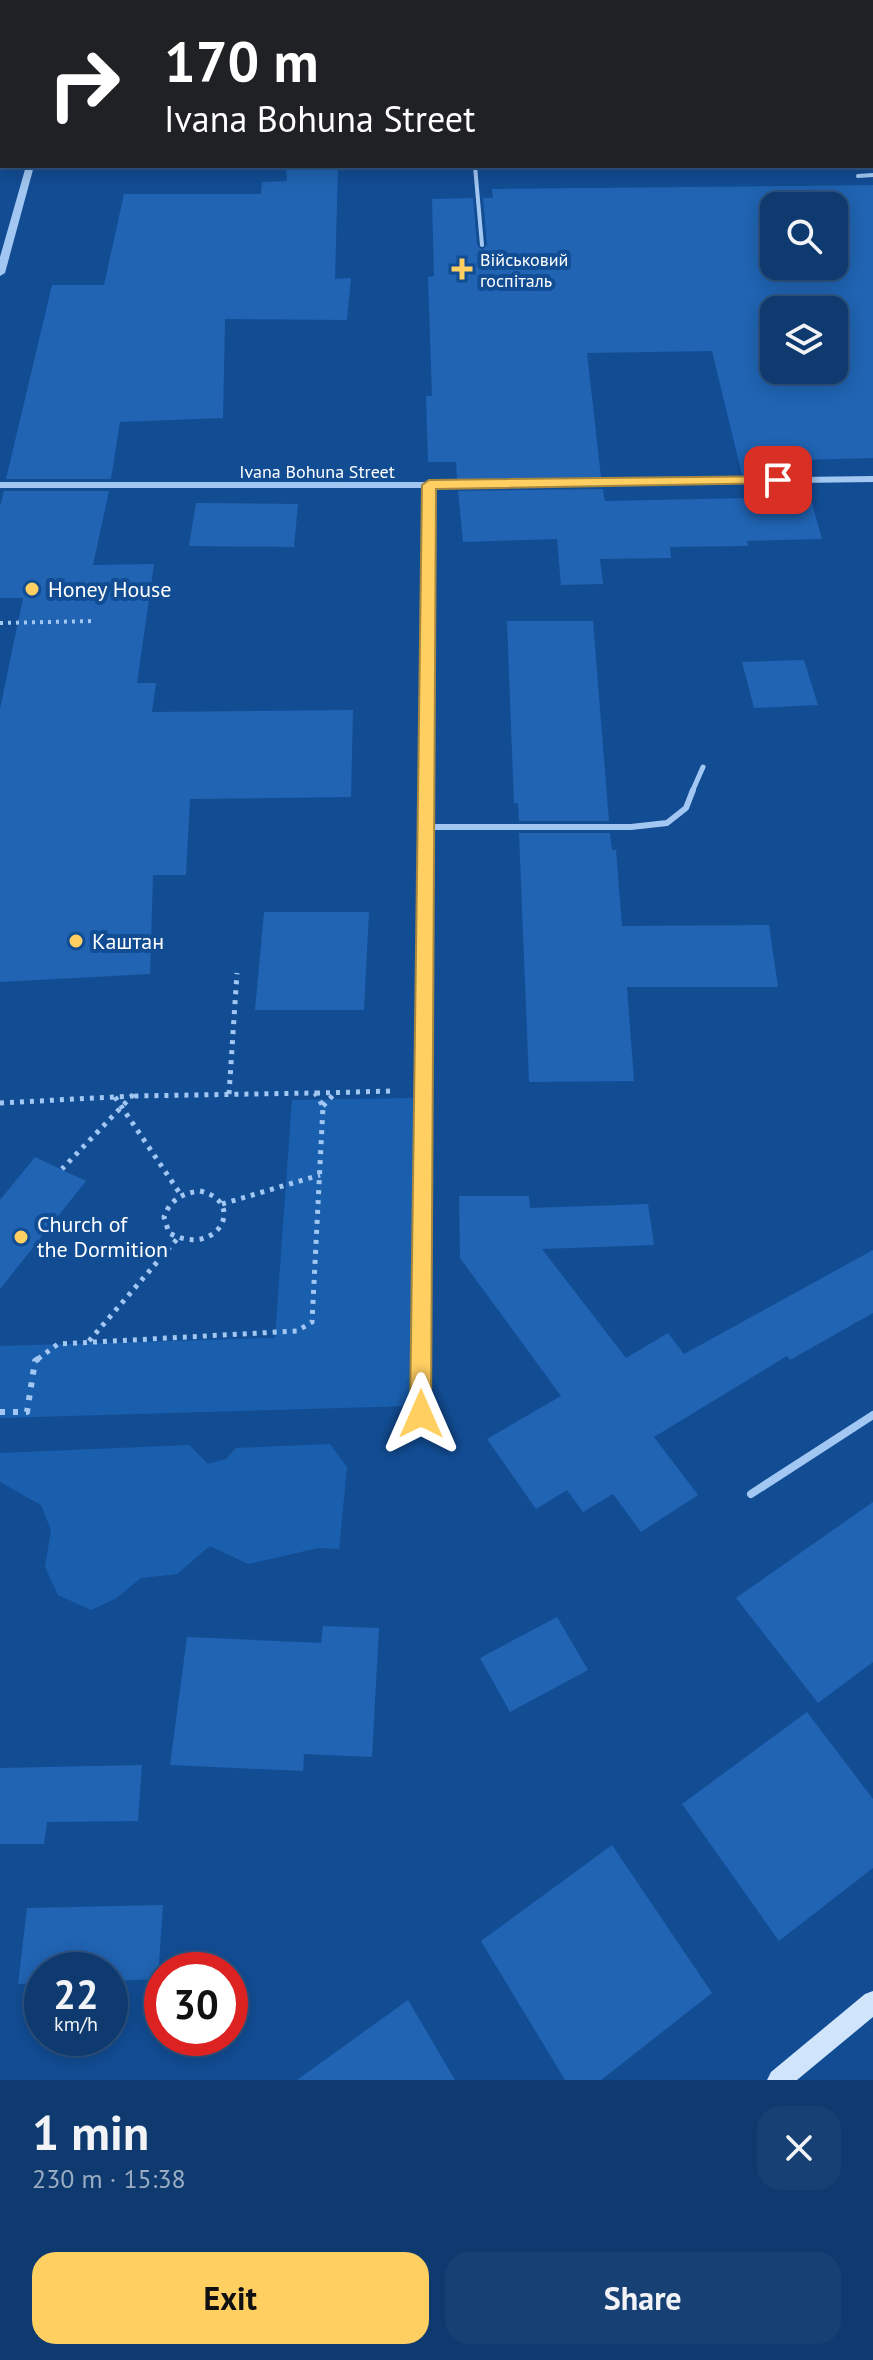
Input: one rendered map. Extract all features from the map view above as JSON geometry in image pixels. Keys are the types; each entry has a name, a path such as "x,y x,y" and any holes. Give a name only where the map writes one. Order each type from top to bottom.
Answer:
{"main road":[{"path":"779,2080 873,2002"}],"street":[{"path":"0,273 29,168"},
{"name":"Ivana Bohuna Street","path":"0,485 429,485 873,479"},
{"path":"421,1414 429,485"}],"lane":[{"path":"475,168 482,245"},
{"path":"858,176 873,175"},
{"path":"426,827 631,827 667,823 686,808 703,767"},
{"path":"751,1494 873,1415"}],"path":[{"path":"0,623 95,621"},
{"path":"229,1094 237,973"},
{"path":"0,1103 132,1096 424,1090"},
{"path":"323,1106 336,1092"},
{"path":"0,1412 27,1412 35,1361 58,1344 297,1331 312,1322 323,1106 315,1093"},
{"path":"62,1169 132,1096"},
{"path":"115,1097 181,1195"},
{"path":"222,1204 320,1175"},
{"path":"200,1191 209,1193 222,1204 224,1219 216,1234 197,1243 177,1239 164,1226 166,1208 181,1195 200,1191"},
{"path":"88,1342 177,1239"}],"shaded area":[{"path":"414,1098 409,1406 0,1418 0,1346 275,1338 292,1100"},
{"path":"330,1444 347,1467 339,1549 318,1548 248,1564 210,1546 177,1574 141,1578 115,1599 91,1610 58,1595 45,1567 51,1530 41,1505 0,1482 0,1453 189,1445 208,1464 226,1459 236,1448"}],"building":[{"path":"286,168 338,168 335,279 351,278 347,320 225,319 223,418 120,422 111,479 6,479 52,285 104,285 124,194 261,194 262,182 287,181"},
{"path":"873,185 873,458 799,460 803,474 742,475 712,351 587,353 601,477 457,479 456,462 428,462 426,396 432,396 428,277 434,276 432,199 473,198 477,245 482,250 487,245 483,198 493,198 492,189"},
{"path":"807,486 822,539 747,541 748,546 670,547 671,558 600,559 603,584 561,585 557,539 463,542 458,491 603,489 605,501 748,498 745,487"},
{"path":"4,491 109,491 93,565 154,564 137,683 156,683 152,712 353,710 351,797 190,799 186,875 153,875 150,974 0,982 0,709 23,598 0,598 0,506"},
{"path":"196,503 298,504 294,547 189,546"},
{"path":"507,621 593,621 609,821 519,821 518,803 514,803"},
{"path":"804,660 818,705 754,708 742,662"},
{"path":"519,833 610,833 612,850 616,850 622,926 769,925 778,987 627,987 634,1081 529,1082"},
{"path":"264,912 369,912 364,1010 255,1010"},
{"name":"Church of the Dormition","path":"35,1157 86,1181 0,1289 0,1200"},
{"path":"459,1196 529,1196 530,1208 648,1204 654,1245 542,1249 626,1358 668,1333 684,1354 873,1250 873,1313 790,1360 787,1356 654,1437 698,1495 641,1532 613,1494 583,1512 567,1490 536,1509 487,1439 561,1396 460,1258"},
{"path":"873,1502 873,1662 818,1703 736,1598"},
{"path":"557,1617 588,1670 510,1712 480,1658"},
{"path":"323,1626 379,1628 372,1757 304,1754 303,1771 170,1765 187,1637 321,1643"},
{"path":"807,1712 873,1799 873,1868 779,1941 682,1804"},
{"path":"142,1765 138,1821 47,1822 44,1844 0,1844 0,1768"},
{"path":"612,1845 712,1993 601,2080 565,2080 481,1941"},
{"path":"163,1905 160,1952 144,1952 144,1980 128,1980 128,1952 24,1952 24,1984 18,1984 27,1908"},
{"path":"408,2000 455,2080 297,2080"}],"place":[{"name":"Військовий госпіталь","path":"462,269"},
{"name":"Honey House","path":"32,589"},
{"name":"Каштан","path":"76,941"},
{"name":"Church of the Dormition","path":"21,1237"}],"route":[{"path":"421,1414 429,485 778,480"}]}
